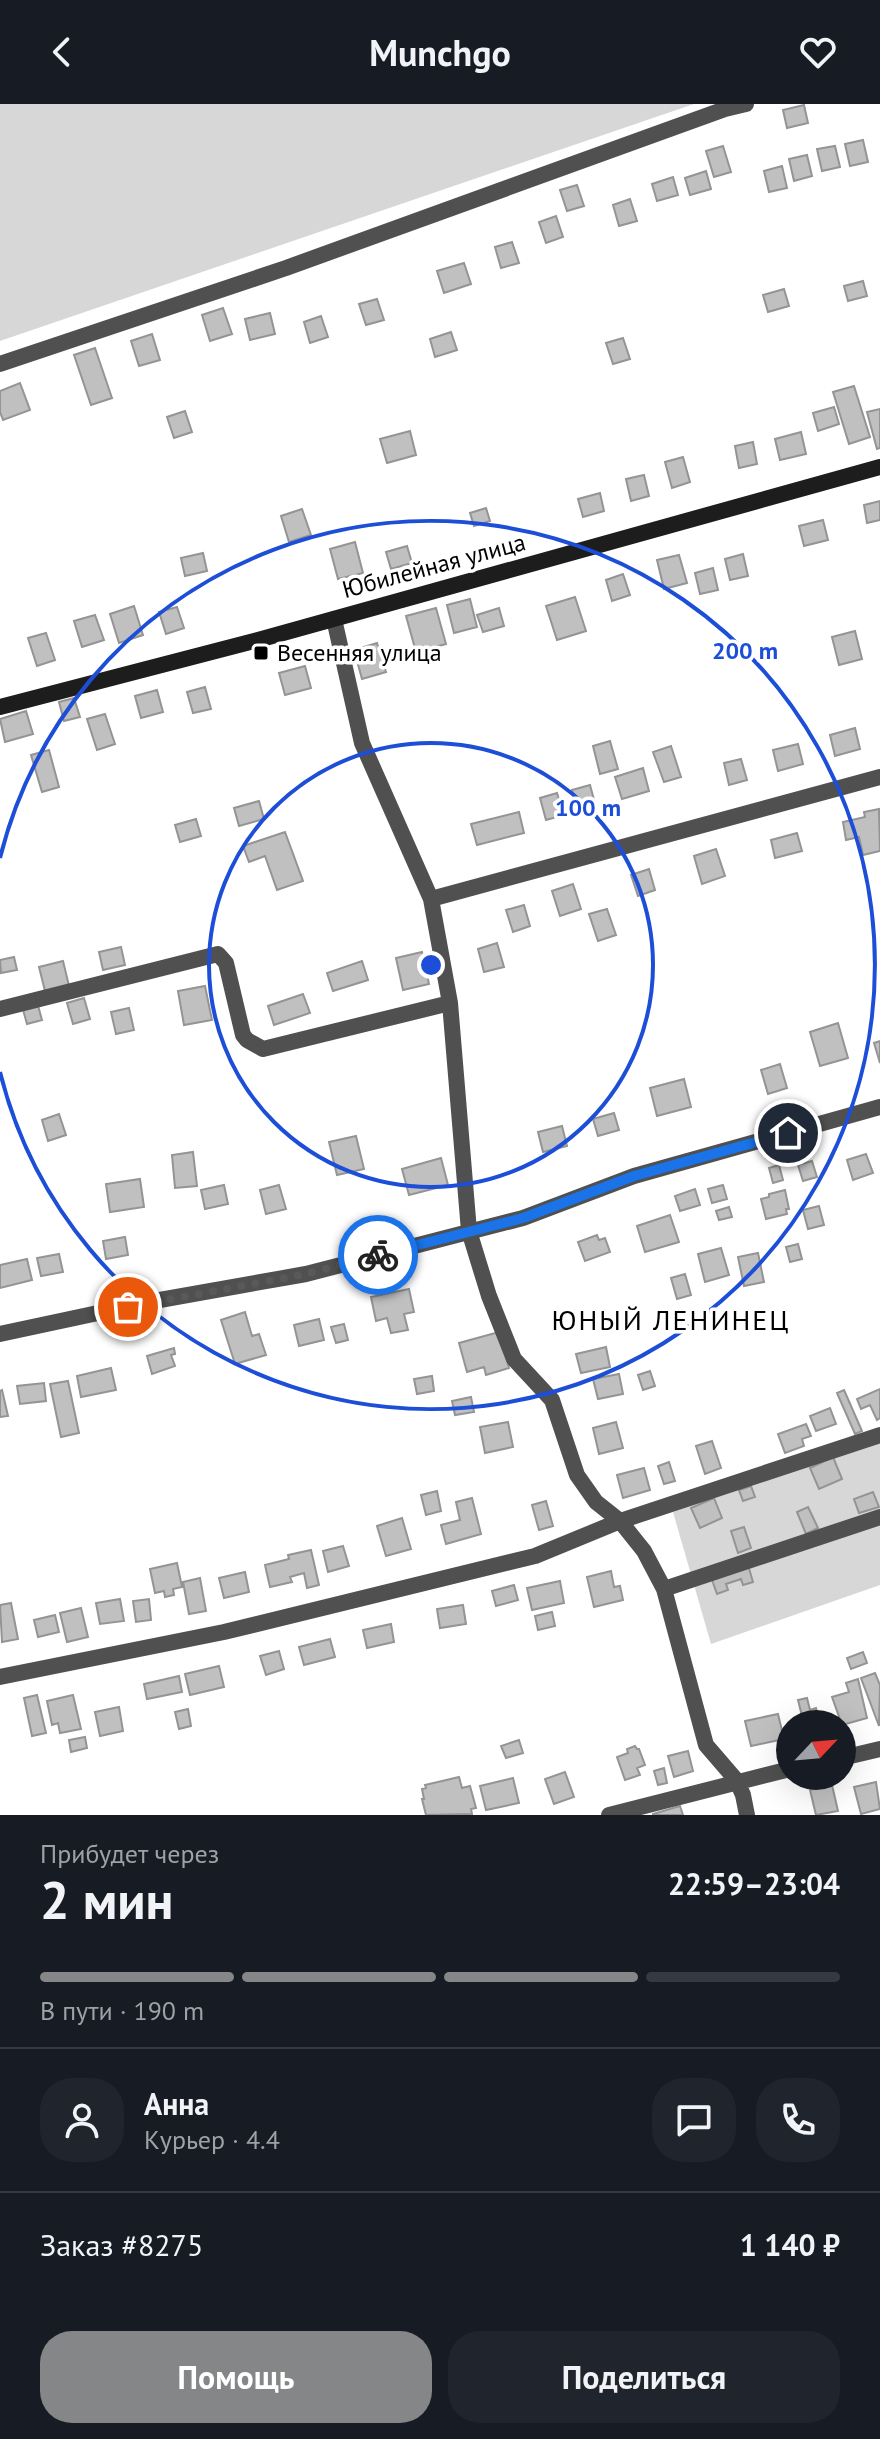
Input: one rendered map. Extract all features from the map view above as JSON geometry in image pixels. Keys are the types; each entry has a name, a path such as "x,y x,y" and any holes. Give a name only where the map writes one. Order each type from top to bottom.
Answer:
{"street":[{"path":"0,364 286,268 746,104"},
{"name":"Юбилейная улица","path":"0,707 334,619 880,467"},
{"path":"334,619 362,743 431,899 450,1003 469,1231 489,1296 514,1359 552,1400 577,1475 596,1502 620,1521 644,1551 664,1589 706,1745 737,1781 747,1815"},
{"path":"431,899 880,777"},
{"path":"0,1009 218,954 226,963 243,1035 263,1049 450,1003"},
{"path":"0,1334 154,1301 306,1274 523,1218 634,1176 880,1107"},
{"path":"0,1677 224,1632 535,1556 620,1521 880,1435"},
{"path":"664,1589 880,1517"},
{"path":"856,1755 880,1749"},
{"path":"609,1815 776,1772"}],"shaded area":[{"path":"0,104 694,104 0,341"},
{"path":"880,1441 880,1585 711,1644 673,1512 779,1473"}],"building":[{"path":"804,105 808,123 787,128 783,110"},
{"path":"863,140 868,162 850,166 845,144"},
{"path":"723,146 731,172 714,177 706,151"},
{"path":"835,146 840,167 822,171 817,149"},
{"path":"807,155 812,176 794,181 789,159"},
{"path":"782,166 787,188 769,192 764,171"},
{"path":"706,171 711,189 690,195 685,178"},
{"path":"673,177 678,195 657,201 652,184"},
{"path":"577,185 584,206 567,211 560,190"},
{"path":"630,199 637,221 619,226 613,205"},
{"path":"556,216 563,237 546,243 539,222"},
{"path":"512,242 519,263 501,268 495,247"},
{"path":"464,263 471,284 444,293 437,271"},
{"path":"863,281 867,296 848,301 844,286"},
{"path":"784,289 789,306 768,312 763,295"},
{"path":"377,299 384,320 366,325 359,304"},
{"path":"223,308 232,334 210,341 202,315"},
{"path":"270,313 275,334 250,340 245,319"},
{"path":"321,316 328,337 310,343 304,322"},
{"path":"451,332 457,350 435,357 430,339"},
{"path":"152,334 160,360 139,366 131,341"},
{"path":"623,338 630,359 613,364 606,343"},
{"path":"95,348 112,398 91,405 74,355"},
{"path":"20,383 30,410 3,420 0,391"},
{"path":"854,386 870,437 849,444 833,392"},
{"path":"834,407 839,424 818,431 813,413"},
{"path":"880,409 880,448 877,449 867,412"},
{"path":"185,411 192,432 174,438 167,417"},
{"path":"410,431 416,455 387,463 380,439"},
{"path":"801,432 806,454 780,460 775,439"},
{"path":"753,442 757,464 739,468 735,446"},
{"path":"683,457 690,482 672,488 665,462"},
{"path":"644,475 649,496 631,501 626,479"},
{"path":"600,493 604,511 583,517 578,499"},
{"path":"880,501 880,520 867,523 864,505"},
{"path":"486,508 490,521 474,526 470,513"},
{"path":"302,509 311,535 289,542 281,516"},
{"path":"823,520 828,540 804,546 799,526"},
{"path":"355,542 363,573 338,579 330,549"},
{"path":"407,546 412,563 391,569 386,552"},
{"path":"203,553 207,571 185,576 181,558"},
{"path":"743,554 748,576 730,580 725,559"},
{"path":"679,555 687,583 664,589 657,560"},
{"path":"713,568 718,590 700,594 695,573"},
{"path":"623,574 630,595 612,601 606,580"},
{"path":"575,597 586,631 557,640 546,606"},
{"path":"470,599 477,627 454,633 447,605"},
{"path":"134,606 143,635 119,643 110,614"},
{"path":"177,607 184,628 166,634 159,612"},
{"path":"436,608 446,644 416,652 406,616"},
{"path":"499,608 504,626 483,632 477,615"},
{"path":"95,615 104,640 82,647 74,621"},
{"path":"855,631 862,659 839,665 832,637"},
{"path":"46,633 55,660 37,666 28,638"},
{"path":"377,643 386,672 362,679 354,650"},
{"path":"305,666 311,688 285,695 279,673"},
{"path":"205,687 211,709 193,713 187,692"},
{"path":"157,690 163,712 141,718 135,696"},
{"path":"74,698 80,717 64,721 59,702"},
{"path":"26,711 33,734 5,742 0,719"},
{"path":"105,714 115,744 97,750 87,719"},
{"path":"855,728 860,749 835,756 830,735"},
{"path":"610,741 618,769 600,774 593,746"},
{"path":"798,744 803,764 778,771 773,750"},
{"path":"671,746 681,777 664,782 653,752"},
{"path":"49,750 59,787 42,792 31,755"},
{"path":"741,759 747,780 729,785 724,763"},
{"path":"643,768 649,791 622,799 615,777"},
{"path":"590,785 596,807 578,812 572,790"},
{"path":"557,793 564,815 546,820 540,798"},
{"path":"259,801 264,819 239,826 234,808"},
{"path":"879,809 880,851 863,855 859,837 846,840 843,822 865,817 864,812"},
{"path":"519,812 524,833 477,845 471,824"},
{"path":"196,819 201,836 180,842 175,825"},
{"path":"285,832 303,881 277,890 265,856 249,862 243,846"},
{"path":"797,833 802,851 775,858 771,840"},
{"path":"716,849 725,876 702,884 694,856"},
{"path":"649,869 655,890 638,896 631,875"},
{"path":"573,884 581,909 560,916 552,891"},
{"path":"524,905 530,926 513,932 506,910"},
{"path":"607,909 616,935 598,941 589,914"},
{"path":"497,943 504,967 484,972 478,949"},
{"path":"121,947 125,965 103,970 99,952"},
{"path":"422,952 429,984 403,990 396,958"},
{"path":"14,957 17,970 1,973 0,960"},
{"path":"63,961 70,990 46,995 39,967"},
{"path":"362,961 368,980 333,991 327,973"},
{"path":"205,986 212,1020 184,1025 178,991"},
{"path":"303,994 310,1013 274,1025 268,1006"},
{"path":"84,998 90,1019 73,1024 67,1003"},
{"path":"37,1002 42,1020 27,1024 22,1006"},
{"path":"129,1008 134,1030 116,1034 111,1012"},
{"path":"838,1023 848,1058 820,1066 810,1032"},
{"path":"880,1041 880,1063 874,1043"},
{"path":"780,1064 787,1088 768,1094 761,1070"},
{"path":"684,1079 691,1107 657,1116 650,1088"},
{"path":"614,1113 619,1130 598,1136 593,1119"},
{"path":"59,1114 66,1135 48,1141 42,1120"},
{"path":"562,1126 567,1146 543,1152 538,1132"},
{"path":"356,1136 364,1169 337,1175 329,1142"},
{"path":"193,1152 197,1186 175,1188 172,1155"},
{"path":"866,1154 873,1173 853,1180 847,1160"},
{"path":"441,1158 448,1185 409,1195 402,1169"},
{"path":"812,1161 817,1177 803,1181 798,1165"},
{"path":"779,1165 783,1180 773,1183 769,1168"},
{"path":"140,1179 144,1207 110,1212 106,1184"},
{"path":"224,1185 228,1204 205,1209 201,1190"},
{"path":"279,1185 286,1209 266,1214 260,1190"},
{"path":"723,1185 727,1199 712,1203 708,1189"},
{"path":"695,1189 700,1205 680,1211 675,1196"},
{"path":"785,1190 789,1209 786,1209 787,1214 766,1219 761,1199"},
{"path":"819,1206 824,1225 808,1229 803,1210"},
{"path":"729,1207 732,1217 719,1220 716,1211"},
{"path":"670,1215 679,1242 645,1252 637,1226"},
{"path":"597,1235 599,1240 605,1238 610,1252 585,1261 578,1242"},
{"path":"125,1237 128,1255 106,1259 103,1241"},
{"path":"798,1244 802,1259 790,1262 786,1247"},
{"path":"721,1248 729,1275 705,1282 698,1254"},
{"path":"758,1253 764,1282 744,1286 738,1257"},
{"path":"59,1254 63,1272 41,1276 37,1258"},
{"path":"27,1259 32,1280 0,1288 0,1265"},
{"path":"685,1274 691,1295 677,1299 671,1278"},
{"path":"409,1289 414,1312 404,1314 408,1330 391,1333 387,1318 376,1321 371,1297"},
{"path":"245,1312 252,1336 259,1334 266,1355 235,1364 221,1320"},
{"path":"319,1319 324,1340 299,1346 294,1325"},
{"path":"344,1324 348,1340 336,1343 331,1327"},
{"path":"499,1332 509,1368 486,1375 484,1367 467,1372 459,1343"},
{"path":"606,1347 610,1367 581,1373 576,1354"},
{"path":"174,1348 175,1354 171,1355 175,1366 152,1374 147,1356"},
{"path":"111,1368 116,1390 81,1397 77,1376"},
{"path":"650,1371 655,1386 643,1390 638,1375"},
{"path":"619,1374 623,1394 598,1399 593,1379"},
{"path":"432,1376 434,1391 417,1394 414,1379"},
{"path":"68,1381 79,1433 61,1437 50,1384"},
{"path":"44,1383 46,1401 20,1404 17,1386"},
{"path":"880,1389 880,1418 877,1420 870,1405 861,1409 857,1399"},
{"path":"844,1390 862,1431 855,1434 837,1393"},
{"path":"0,1391 8,1416 0,1417"},
{"path":"471,1397 474,1412 455,1415 452,1401"},
{"path":"830,1408 836,1424 816,1431 810,1416"},
{"path":"508,1422 513,1447 485,1453 480,1427"},
{"path":"616,1422 623,1448 599,1454 593,1428"},
{"path":"806,1424 811,1436 802,1439 804,1446 785,1453 778,1434"},
{"path":"712,1441 721,1468 705,1474 696,1446"},
{"path":"833,1457 842,1479 819,1489 810,1468"},
{"path":"669,1462 675,1481 664,1484 658,1466"},
{"path":"644,1468 650,1490 623,1498 617,1475"},
{"path":"751,1486 755,1497 743,1501 739,1490"},
{"path":"437,1491 441,1511 426,1515 421,1495"},
{"path":"873,1492 879,1507 859,1513 854,1499"},
{"path":"472,1498 481,1534 446,1544 441,1525 460,1520 456,1502"},
{"path":"714,1498 722,1518 700,1528 691,1508"},
{"path":"546,1501 553,1526 539,1530 532,1505"},
{"path":"808,1507 818,1528 806,1534 797,1512"},
{"path":"402,1518 411,1549 386,1556 377,1526"},
{"path":"744,1527 751,1548 738,1553 731,1531"},
{"path":"343,1546 349,1566 328,1572 323,1551"},
{"path":"311,1550 319,1585 307,1588 304,1573 290,1577 292,1582 270,1587 265,1565"},
{"path":"177,1563 182,1587 173,1589 174,1595 165,1597 164,1591 155,1593 150,1569"},
{"path":"748,1565 753,1582 743,1585 741,1579 726,1584 728,1590 717,1594 711,1577"},
{"path":"611,1571 614,1587 620,1586 623,1600 594,1607 587,1577"},
{"path":"245,1572 249,1592 224,1598 219,1578"},
{"path":"200,1578 206,1611 189,1614 183,1582"},
{"path":"560,1581 564,1603 532,1610 527,1588"},
{"path":"514,1585 518,1600 496,1606 492,1591"},
{"path":"120,1599 124,1621 100,1624 96,1603"},
{"path":"149,1599 151,1620 136,1622 133,1601"},
{"path":"11,1603 18,1639 2,1642 0,1605"},
{"path":"463,1605 466,1624 440,1628 437,1609"},
{"path":"81,1608 88,1637 67,1642 60,1613"},
{"path":"552,1612 555,1626 538,1630 535,1616"},
{"path":"55,1615 59,1632 38,1637 34,1620"},
{"path":"391,1624 394,1642 367,1648 363,1630"},
{"path":"330,1639 335,1657 304,1665 299,1647"},
{"path":"279,1651 284,1669 266,1675 260,1656"},
{"path":"863,1652 867,1663 851,1669 847,1658"},
{"path":"219,1666 224,1687 190,1695 185,1674"},
{"path":"875,1673 880,1685 879,1726 861,1678"},
{"path":"179,1676 182,1692 147,1699 144,1684"},
{"path":"858,1679 867,1718 856,1721 856,1710 837,1710 832,1697 849,1692 846,1683"},
{"path":"37,1695 46,1733 32,1736 24,1698"},
{"path":"73,1695 81,1729 60,1733 58,1723 52,1725 47,1701"},
{"path":"807,1698 810,1710 800,1710 798,1700"},
{"path":"119,1707 123,1731 100,1736 95,1712"},
{"path":"188,1709 191,1726 179,1729 175,1712"},
{"path":"776,1714 776,1741 751,1746 745,1721"},
{"path":"85,1737 87,1748 71,1752 69,1740"},
{"path":"519,1740 523,1753 506,1758 501,1746"},
{"path":"635,1746 645,1765 637,1768 640,1775 625,1780 617,1757"},
{"path":"688,1751 693,1771 674,1777 668,1756"},
{"path":"664,1768 667,1783 658,1785 654,1771"},
{"path":"565,1772 574,1797 554,1804 545,1779"},
{"path":"459,1777 462,1788 470,1786 476,1808 471,1809 472,1814 426,1815 422,1799 425,1785"},
{"path":"513,1778 519,1803 486,1810 480,1786"},
{"path":"876,1782 880,1809 861,1814 856,1787"},
{"path":"810,1790 833,1790 838,1811 816,1815"},
{"path":"680,1806 683,1815 653,1815 653,1814"}],"way so far":[{"path":"128,1307 306,1274 378,1255"}],"place":[{"name":"Весенняя улица","path":"261,653"}],"district":[{"name":"ЮНЫЙ ЛЕНИНЕЦ","path":"671,1320"}],"route":[{"path":"378,1255 523,1218 634,1176 788,1133"}]}
